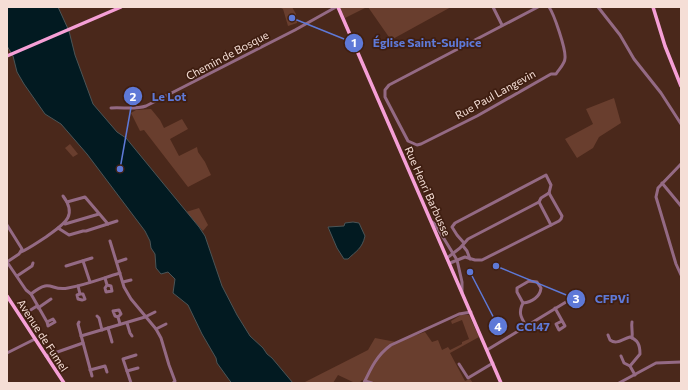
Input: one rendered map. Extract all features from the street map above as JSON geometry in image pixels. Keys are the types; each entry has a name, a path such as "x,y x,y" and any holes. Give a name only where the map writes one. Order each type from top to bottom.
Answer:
{"main road":[{"path":"7,56 121,7"},
{"name":"Rue Henri Barbusse","path":"337,7 501,383"},
{"path":"653,7 665,46 681,86"},
{"name":"Avenue de Fumel","path":"7,296 64,383"}],"street":[{"name":"Chemin de Bosque","path":"111,108 137,108 146,106 337,7"},
{"path":"493,7 502,25 538,7"},
{"name":"Rue Paul Langevin","path":"502,25 389,85 385,90 384,96 408,141 415,145 419,145 478,116 551,74 556,74 564,62 565,52 555,20 549,7"},
{"path":"598,7 620,35 634,59 661,93 681,122"},
{"path":"389,124 396,120"},
{"path":"681,164 662,183 656,192 656,201 681,274"},
{"path":"450,264 465,257 470,259 475,260 482,260 559,221 562,216 550,193 551,185 546,176 455,223 452,227 464,244 470,259"},
{"path":"662,183 681,206"},
{"path":"447,258 454,254 468,239 539,202 541,198 550,193"},
{"path":"62,196 67,202 70,212 65,224"},
{"path":"67,202 85,197 108,224"},
{"path":"539,202 551,225"},
{"path":"47,322 37,307 31,294 26,290 7,262 65,224 99,214"},
{"path":"58,228 69,235 118,221"},
{"path":"432,222 435,224 454,254 462,282 462,293"},
{"path":"7,226 20,246 21,252"},
{"path":"110,240 123,282 131,299 156,329 161,338 173,374 175,381 174,383"},
{"path":"66,266 92,258"},
{"path":"117,262 126,259"},
{"path":"83,260 90,282"},
{"path":"17,276 34,263"},
{"path":"31,294 42,286 47,285 66,289 120,273"},
{"path":"105,278 107,285"},
{"path":"123,282 131,280"},
{"path":"530,281 537,282 541,288 539,295 528,302 523,303 517,292 517,288 530,281"},
{"path":"78,286 80,294"},
{"path":"29,311 51,299"},
{"path":"487,350 566,302"},
{"path":"523,303 520,315 526,326"},
{"path":"555,308 562,321"},
{"path":"81,336 145,317 155,312"},
{"path":"372,383 365,382 375,360 390,345 459,314 470,312"},
{"path":"97,316 99,318 102,330"},
{"path":"118,317 120,324"},
{"path":"79,322 78,324 92,376"},
{"path":"127,322 132,336"},
{"path":"632,322 632,338"},
{"path":"156,329 166,324"},
{"path":"108,328 112,342"},
{"path":"608,335 613,343 630,337 638,342 640,354 630,366"},
{"path":"7,353 35,339"},
{"path":"46,356 83,343"},
{"path":"131,383 123,359 136,355"},
{"path":"621,356 624,363 630,366 635,375"},
{"path":"619,383 656,363 681,362"},
{"path":"459,364 468,378 493,363"},
{"path":"90,370 105,366 107,372"},
{"path":"127,371 138,368"},
{"path":"628,378 630,383"}],"shaded area":[{"path":"279,7 292,7 296,14 297,23 288,26 283,9"},
{"path":"340,7 367,7 345,18"},
{"path":"368,7 451,7 391,40"},
{"path":"614,98 621,123 599,137 593,148 577,158 565,139 593,124 586,109"},
{"path":"151,109 160,120 164,128 182,119 188,129 170,139 179,156 197,147 198,152 211,175 188,187 144,130 140,131 131,113 136,110"},
{"path":"70,144 78,154 73,157 65,148"},
{"path":"199,208 208,225 203,231 186,212"},
{"path":"461,315 469,315 479,337 450,353 465,381 470,379 473,383 367,383 362,380 359,383 355,383 338,375 333,383 303,383 368,350 375,338 396,342 425,332 432,342 438,340 442,350 448,347 450,350 469,339 462,320 452,324 451,321"}],"water":[{"path":"7,7 58,7 69,31 75,55 93,104 117,132 126,138 199,227 205,236 222,286 237,315 250,336 263,348 293,383 232,383 230,381 217,363 216,358 188,305 173,293 175,279 168,272 161,274 156,268 155,254 151,248 150,241 145,231 87,154 61,124 45,114 24,84 17,72 13,56 7,46"},
{"path":"345,223 359,223 365,236 358,249 348,259 344,259 337,248 328,227 344,226"}],"place":[{"name":"Église Saint-Sulpice","path":"292,18"},
{"name":"Le Lot","path":"120,169"},
{"name":"CFPVi","path":"496,266"},
{"name":"CCI47","path":"470,272"}]}
